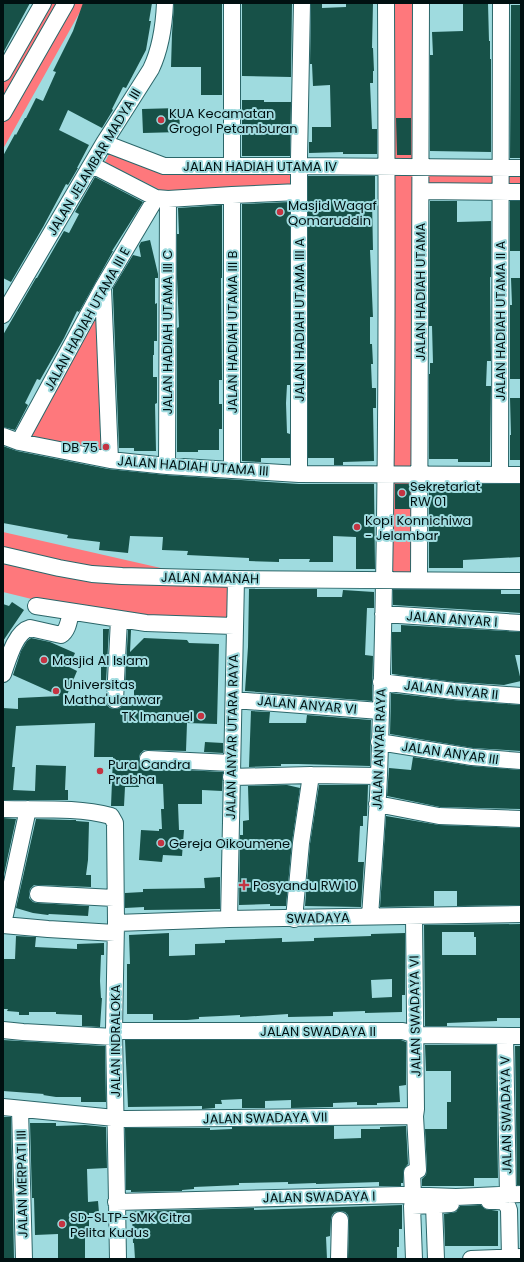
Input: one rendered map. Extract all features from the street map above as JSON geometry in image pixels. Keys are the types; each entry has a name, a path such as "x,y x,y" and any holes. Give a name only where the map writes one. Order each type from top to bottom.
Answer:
{"street":[{"path":"3,73 43,3"},
{"path":"3,113 66,3"},
{"name":"JALAN JELAMBAR MADYA III","path":"3,315 155,59 164,22 165,3"},
{"path":"232,3 232,166"},
{"name":"JALAN HADIAH UTAMA III A","path":"299,474 299,166 302,3"},
{"path":"383,580 387,167 386,3"},
{"name":"JALAN HADIAH UTAMA","path":"419,580 421,3"},
{"name":"JALAN HADIAH UTAMA II A","path":"500,475 501,3"},
{"name":"JALAN HADIAH UTAMA IV","path":"104,143 164,166 521,168"},
{"path":"92,165 162,198 299,192"},
{"path":"421,191 521,192"},
{"name":"JALAN HADIAH UTAMA III B","path":"232,194 232,470"},
{"name":"JALAN HADIAH UTAMA III E","path":"19,442 103,287 162,198"},
{"name":"JALAN HADIAH UTAMA III C","path":"162,198 167,466"},
{"path":"103,287 110,460"},
{"name":"JALAN HADIAH UTAMA III","path":"3,436 19,442 110,460 167,466 299,474 521,475"},
{"name":"JALAN AMANAH","path":"3,555 52,567 92,574 122,576 236,580 419,580 521,582"},
{"name":"JALAN ANYAR UTARA RAYA","path":"229,919 236,580"},
{"name":"JALAN ANYAR RAYA","path":"370,917 380,742 383,580"},
{"path":"36,606 146,623 234,626"},
{"path":"3,674 20,634 26,629 30,628 61,636 66,630 72,612"},
{"name":"JALAN ANYAR I","path":"383,614 521,623"},
{"path":"115,700 119,619"},
{"name":"JALAN ANYAR II","path":"381,682 454,691 521,696"},
{"name":"JALAN ANYAR VI","path":"234,700 380,711"},
{"name":"JALAN ANYAR III","path":"380,742 472,757 521,761"},
{"path":"148,759 231,770 311,775 378,776"},
{"path":"294,919 300,844 311,775"},
{"path":"377,804 439,816 521,819"},
{"path":"3,809 28,810 3,924"},
{"name":"JALAN INDRALOKA","path":"28,810 57,810 102,814 111,816 115,823 114,1118 118,1259"},
{"path":"38,894 114,898"},
{"name":"SWADAYA","path":"3,924 48,929 115,928 229,919 521,914"},
{"name":"JALAN SWADAYA VI","path":"414,917 415,1116 418,1170 412,1173 414,1195"},
{"name":"JALAN SWADAYA II","path":"3,1030 23,1032 114,1034 398,1031 415,1035 521,1036"},
{"name":"JALAN SWADAYA V","path":"505,1036 514,1194"},
{"name":"JALAN SWADAYA VII","path":"3,1107 125,1119 415,1116"},
{"name":"JALAN MERPATI III","path":"20,1109 24,1259"},
{"name":"JALAN SWADAYA I","path":"116,1202 414,1195 456,1197 514,1194"},
{"path":"414,1259 412,1206 504,1202 508,1205 518,1257 472,1259"},
{"path":"434,1205 436,1259"},
{"path":"339,1259 340,1220"}],"shaded area":[{"path":"35,3 85,3 3,149 3,63"},
{"path":"387,3 420,3 416,575 386,576"},
{"path":"110,152 162,170 296,169 296,190 162,191 105,162"},
{"path":"423,169 521,170 521,189 423,190"},
{"path":"97,310 103,454 28,439"},
{"path":"3,532 231,584 227,632 48,603 3,592"}],"building":[{"path":"3,3 30,3 3,53"},
{"path":"83,3 152,3 149,21 151,21 146,50 126,88 123,87 112,109 113,110 102,128 68,110 59,130 89,145 78,168 68,185 66,184 11,282 3,278 3,156 36,98 43,101 56,72 53,71 73,31"},
{"path":"222,3 222,95 201,95 201,67 171,67 174,4"},
{"path":"242,3 292,3 291,77 242,76"},
{"path":"311,3 322,3 322,8 346,7 346,3 373,3 372,48 374,71 373,83 370,83 372,129 377,129 377,154 343,154 343,152 309,153 309,142 312,142 312,127 331,127 330,85 313,86 312,64 310,64"},
{"path":"463,3 488,3 491,59 491,152 430,151 430,55 433,55 432,32 463,31"},
{"path":"511,5 521,5 521,158 510,158"},
{"path":"242,100 291,102 290,156 242,156"},
{"name":"KUA Kecamatan Grogol Petamburan","path":"179,108 180,132 143,133 142,109"},
{"path":"396,118 411,118 411,155 397,155"},
{"path":"308,176 375,176 375,201 372,201 373,250 370,250 373,317 370,317 370,344 372,344 373,364 371,364 372,388 376,388 376,408 373,408 374,461 343,462 343,465 334,465 334,458 308,458"},
{"path":"95,177 143,202 112,251 79,312 77,311 64,338 40,380 37,379 25,403 28,405 15,430 3,427 3,335 64,231 69,233 79,214 75,212"},
{"path":"430,201 457,201 457,222 491,221 491,361 487,361 486,386 491,386 490,462 458,462 458,459 429,459 429,374 430,363 433,363 432,326 429,326"},
{"path":"510,201 521,201 521,251 510,251"},
{"path":"290,202 290,385 287,385 286,403 287,433 290,434 290,458 261,458 261,462 242,461 242,204"},
{"path":"222,205 222,380 219,380 219,404 222,404 222,429 219,429 219,450 177,452 177,328 179,327 177,278 177,234 179,234 178,208"},
{"path":"150,240 158,274 158,278 155,278 155,304 157,303 157,341 154,341 153,355 153,377 157,377 157,403 155,404 156,451 134,451 134,448 119,448 113,288 133,255 141,257 139,246 141,242"},
{"path":"511,278 521,278 521,379 510,379 510,305 512,305"},
{"path":"510,398 521,398 521,460 510,460"},
{"path":"3,446 17,451 108,469 166,475 299,484 374,484 375,569 356,569 356,537 333,536 333,562 309,562 310,559 279,559 279,562 249,561 249,558 187,555 188,551 162,550 163,537 130,536 128,553 99,550 100,542 67,538 68,535 3,523"},
{"name":"Sekretariat RW 01","path":"395,484 410,484 410,509 395,509"},
{"path":"429,484 521,484 521,557 463,560 463,568 429,568"},
{"path":"249,589 317,589 317,597 342,597 343,590 374,592 374,608 367,608 365,655 373,656 372,701 245,691 248,647"},
{"path":"393,590 501,590 501,594 521,594 521,613 393,605"},
{"path":"12,602 24,610 3,641 3,604 9,606"},
{"path":"401,625 521,632 521,655 515,655 521,681 504,685 455,682 392,674 392,632 401,632"},
{"path":"103,629 109,629 106,682 101,682 101,667 103,667"},
{"path":"128,630 131,630 130,652 144,638 187,640 189,643 219,644 217,724 187,723 186,751 144,750 140,754 140,764 143,767 223,772 222,791 202,790 202,804 178,804 179,830 184,830 182,856 163,855 162,862 139,860 141,830 159,831 159,829 162,829 161,809 164,809 163,784 139,783 139,787 125,787 124,806 111,806 113,757 94,757 95,723 16,726 12,767 15,767 13,790 35,791 36,765 66,766 65,790 68,790 68,800 3,800 3,708 18,709 18,698 60,696 13,675 21,651 27,641 31,638 50,642 75,653 69,667 77,671 64,702 92,701 92,704 106,704 110,708 115,709 120,708 123,704 134,704 134,686 125,685"},
{"path":"391,693 453,700 521,705 521,751 473,748 390,734"},
{"path":"251,711 270,712 269,723 306,723 307,715 371,720 370,766 281,764 281,766 249,767"},
{"path":"205,742 223,743 223,753 204,752"},
{"path":"413,757 471,766 521,770 521,809 440,807 387,796 389,768 411,770"},
{"path":"287,785 300,788 292,842 286,906 270,906 270,904 239,905 240,835 243,835 243,821 249,820 248,786"},
{"path":"319,785 368,785 367,816 363,816 363,826 360,826 358,862 364,862 361,907 305,906 310,844"},
{"path":"386,816 439,825 521,828 521,905 457,906 457,891 434,891 434,906 380,907"},
{"path":"3,818 16,819 3,879"},
{"path":"36,819 76,820 89,822 86,875 91,875 91,887 34,885 30,889 29,894 29,898 33,902 37,903 89,906 88,916 48,915 33,913 16,908"},
{"path":"220,877 220,909 144,910 144,907 125,908 125,893 143,892 143,889 205,888 204,878"},
{"path":"521,924 520,1018 497,1018 497,1021 447,1023 447,1026 425,1026 424,925","holes":["442,932 474,932 474,937 476,937 476,955 442,955"]},
{"path":"169,933 169,956 195,955 195,944 225,943 225,940 282,938 282,942 314,941 314,938 405,933 405,995 402,995 402,1012 333,1012 333,1016 288,1017 288,1014 240,1017 240,1015 199,1017 199,1019 187,1020 153,1020 153,1014 127,1014 127,964 130,964 129,935","holes":["392,979 392,997 372,998 371,980"]},
{"path":"16,936 36,937 35,947 77,949 77,944 104,943 104,955 101,955 100,981 102,998 100,1027 82,1026 82,1015 56,1014 56,1012 29,1012 29,1015 19,1015 19,1012 7,1011 8,1009 3,1009 3,959 15,959"},
{"path":"3,1040 105,1046 106,1102 81,1102 81,1097 56,1097 43,1095 44,1094 3,1091"},
{"path":"125,1040 401,1040 406,1042 406,1085 399,1086 400,1102 377,1103 377,1105 357,1105 357,1102 333,1103 333,1107 291,1108 291,1100 265,1101 265,1108 242,1108 242,1099 221,1100 222,1104 215,1104 215,1108 202,1109 202,1106 128,1107"},
{"path":"425,1045 496,1045 498,1178 474,1178 474,1186 422,1186 422,1179 426,1175 427,1169 425,1129 447,1129 447,1102 451,1102 451,1071 426,1071"},
{"path":"515,1046 521,1046 521,1185 517,1185"},
{"path":"3,1117 11,1117 14,1259 3,1259"},
{"path":"30,1123 56,1123 56,1126 85,1125 106,1127 107,1168 87,1169 88,1202 98,1201 99,1213 89,1213 89,1233 85,1233 85,1259 58,1259 58,1234 35,1235 34,1198 32,1198"},
{"path":"334,1126 334,1139 361,1138 361,1129 380,1129 380,1127 406,1126 408,1164 404,1169 403,1183 401,1183 401,1186 379,1186 379,1182 288,1184 288,1182 239,1183 239,1185 194,1187 194,1189 182,1191 131,1192 131,1190 126,1190 125,1128 210,1128 210,1130 232,1129 232,1127"},
{"path":"402,1205 402,1229 399,1229 397,1259 348,1259 349,1220 348,1215 345,1212 340,1211 335,1212 332,1215 330,1236 326,1237 327,1259 135,1259 132,1211 254,1208 254,1210"},
{"path":"481,1205 485,1209 498,1211 498,1246 445,1246 444,1214 456,1212 460,1206"}],"place":[{"name":"KUA Kecamatan Grogol Petamburan","path":"161,120"},
{"name":"Masjid Waqaf Qomaruddin","path":"280,212"},
{"name":"DB 75","path":"106,447"},
{"name":"Sekretariat RW 01","path":"402,493"},
{"name":"Kopi Konnichiwa - Jelambar","path":"357,527"},
{"name":"Masjid Al Islam","path":"44,660"},
{"name":"Universitas Matha'ulanwar","path":"56,691"},
{"name":"TK Imanuel","path":"201,716"},
{"name":"Pura Candra Prabha","path":"100,771"},
{"name":"Gereja Oikoumene","path":"161,843"},
{"name":"Posyandu RW 10","path":"244,885"},
{"name":"SD-SLTP-SMK Citra Pelita Kudus","path":"62,1224"}]}
